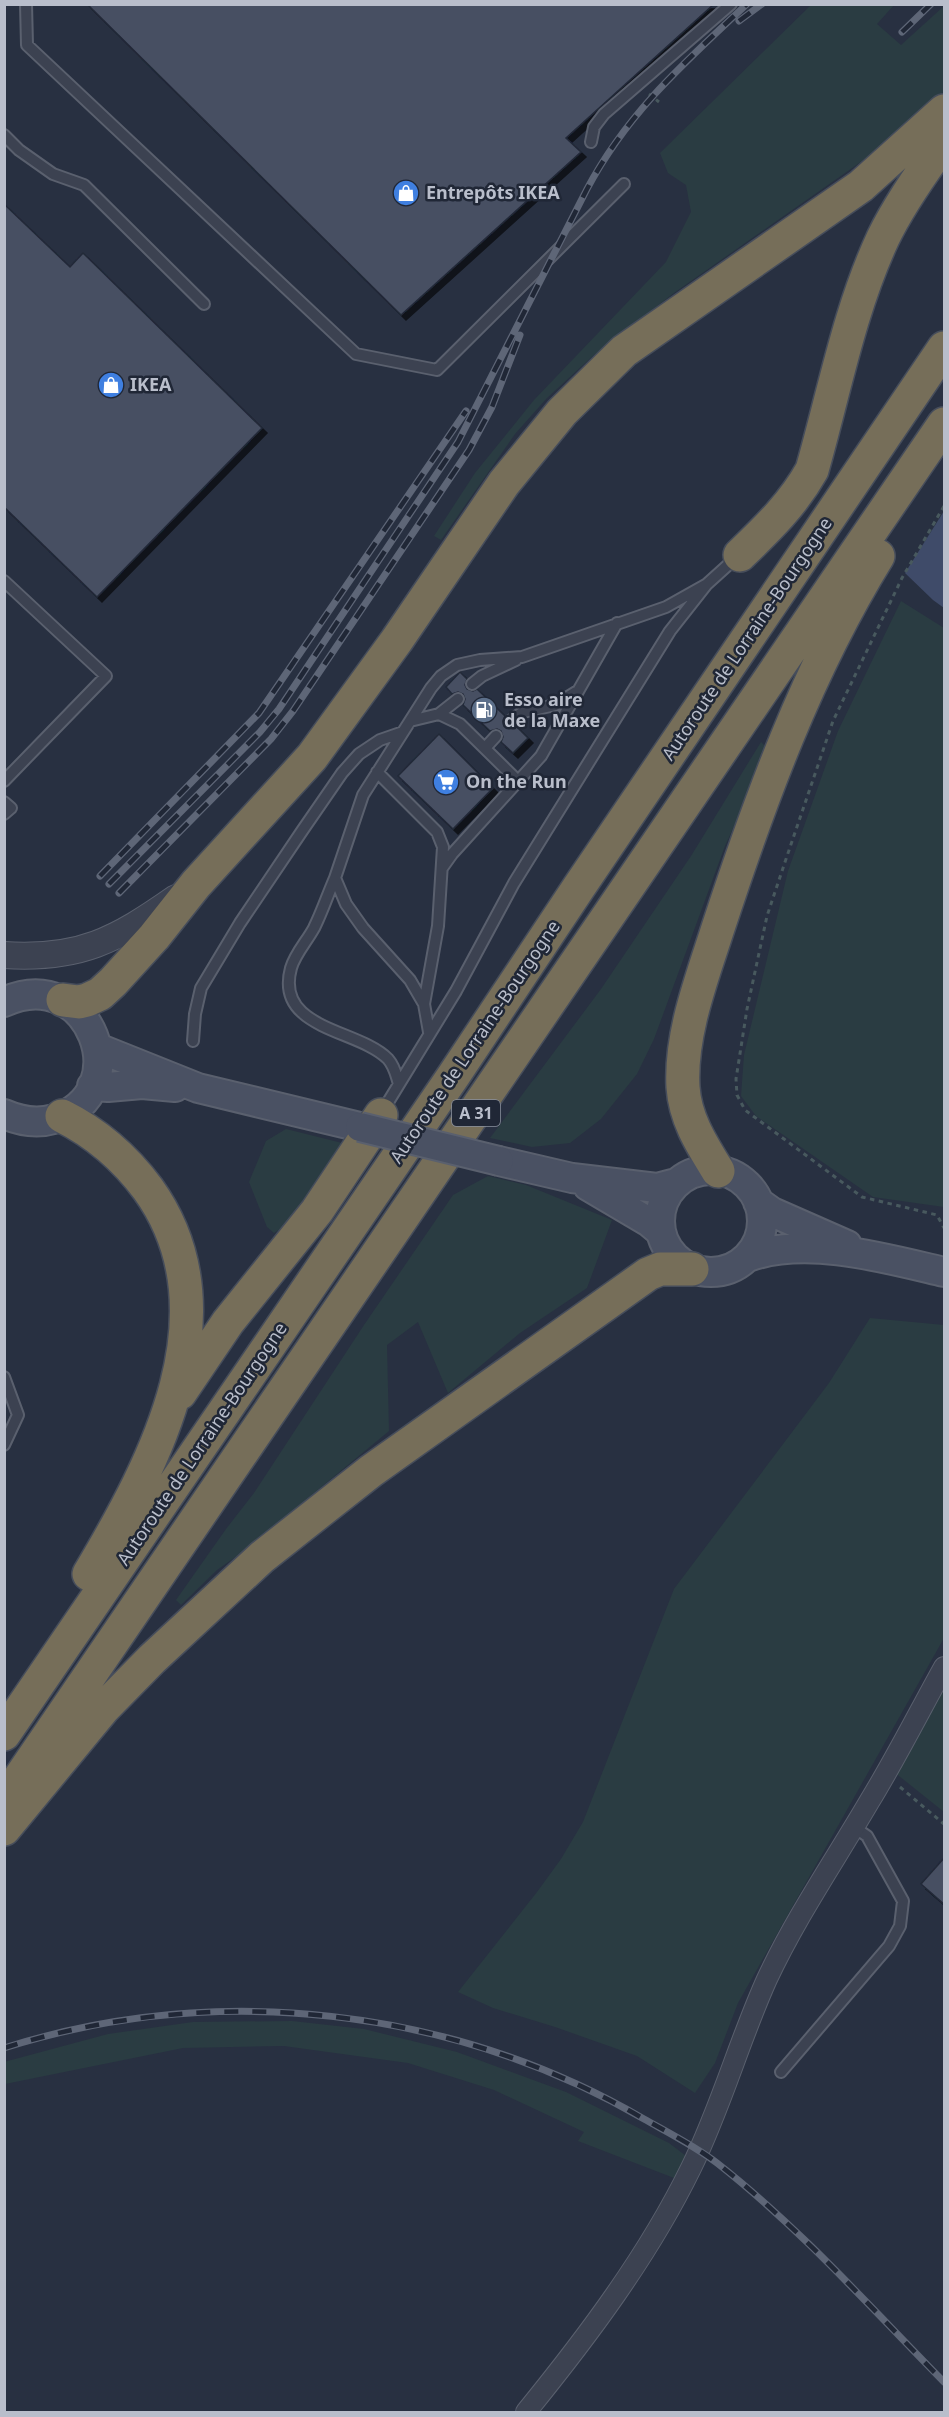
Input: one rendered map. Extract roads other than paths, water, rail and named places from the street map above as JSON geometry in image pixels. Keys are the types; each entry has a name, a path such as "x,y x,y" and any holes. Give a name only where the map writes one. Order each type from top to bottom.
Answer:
{"highway":[{"path":"63,1000 79,1002 87,1000 100,994 113,982 154,937 196,884 312,757 334,729 504,483 562,412 624,351 861,186 945,111"},
{"path":"740,555 799,494 812,470 860,298 876,255 914,185 945,142"},
{"name":"Autoroute de Lorraine-Bourgogne","path":"4,1734 454,1075 945,348"},
{"name":"A 31","path":"4,1801 945,424"},
{"path":"718,1171 692,1126 686,1105 684,1077 689,1028 746,843 780,753 828,648 896,526 898,493"},
{"path":"30,1696 45,1647 124,1514 161,1436 171,1409 186,1334 181,1255 169,1223 135,1172 109,1146 62,1116"},
{"path":"171,1409 228,1322 317,1211 370,1121"},
{"path":"4,1829 104,1709 152,1659 262,1557 371,1471 648,1274 660,1269 692,1269"}],"main road":[{"path":"4,1002 31,994 47,995 63,1000 80,1012 92,1029 98,1048 98,1068 92,1086 74,1109 46,1121 30,1122 8,1119"},
{"path":"98,1048 198,1088"},
{"path":"92,1086 142,1084 198,1088 370,1121 499,1161 573,1178 657,1188 676,1183 689,1175 703,1171 718,1171 735,1176 749,1187 758,1202 762,1216 761,1231 757,1245 748,1257 722,1272 707,1273 692,1269 678,1260 667,1248 661,1232 660,1214 666,1197 676,1183"},
{"path":"573,1178 630,1210 661,1232"},
{"path":"758,1202 772,1212 866,1253"},
{"path":"748,1257 767,1250 796,1248 866,1253 945,1272"}],"street":[{"path":"4,955 48,956 83,949 132,927 196,884"},
{"path":"526,2412 644,2253 668,2211 712,2121 767,1980 788,1937 855,1827 945,1667"}],"lane":[{"path":"26,4 27,45 356,354 437,370 624,184"},
{"path":"591,142 594,127 604,114 731,4"},
{"path":"4,135 19,150 53,174 84,185 204,304"},
{"path":"370,1121 399,1084 456,991 514,883 670,631 707,584 740,555"},
{"path":"4,581 106,676 4,781"},
{"path":"472,684 482,676 522,657 666,607 707,584"},
{"path":"442,868 541,756 617,623"},
{"path":"399,1084 395,1068 387,1059 368,1046 322,1027 306,1017 294,1002 290,986 291,969 315,925 335,878 363,795 431,688 441,676 457,665 480,660 522,657"},
{"path":"510,721 523,712 555,705 579,690"},
{"path":"410,721 439,714 458,699"},
{"path":"439,714 460,724 519,782"},
{"path":"193,1041 195,1014 201,988 240,923 302,831 342,773 359,754 380,740 403,732"},
{"path":"485,748 496,736"},
{"path":"377,772 437,832 444,847 438,926 424,1004"},
{"path":"4,802 11,808 4,814"},
{"path":"335,878 346,904 363,928 411,980 424,1004 429,1032"},
{"path":"4,1377 18,1415 4,1445"},
{"path":"781,2072 889,1946 900,1926 903,1901 867,1836 855,1827"}],"water":[{"path":"944,511 944,608 905,573"}],"railway":[{"path":"109,884 260,732 279,709 458,442 603,161 620,136 659,90 747,4"},
{"path":"739,21 762,4"},
{"path":"902,32 931,4"},
{"path":"119,893 271,739 293,711 469,450 492,407 520,335"},
{"path":"100,876 259,713 466,411"},
{"path":"4,2048 85,2027 167,2015 249,2011 332,2016 413,2030 493,2051 570,2081 644,2119 709,2157 748,2188 806,2241 944,2382"}],"place":[{"name":"Entrepôts IKEA","path":"406,193"},
{"name":"IKEA","path":"111,385"},
{"name":"Esso aire de la Maxe","path":"484,710"},
{"name":"On the Run","path":"446,782"}]}
